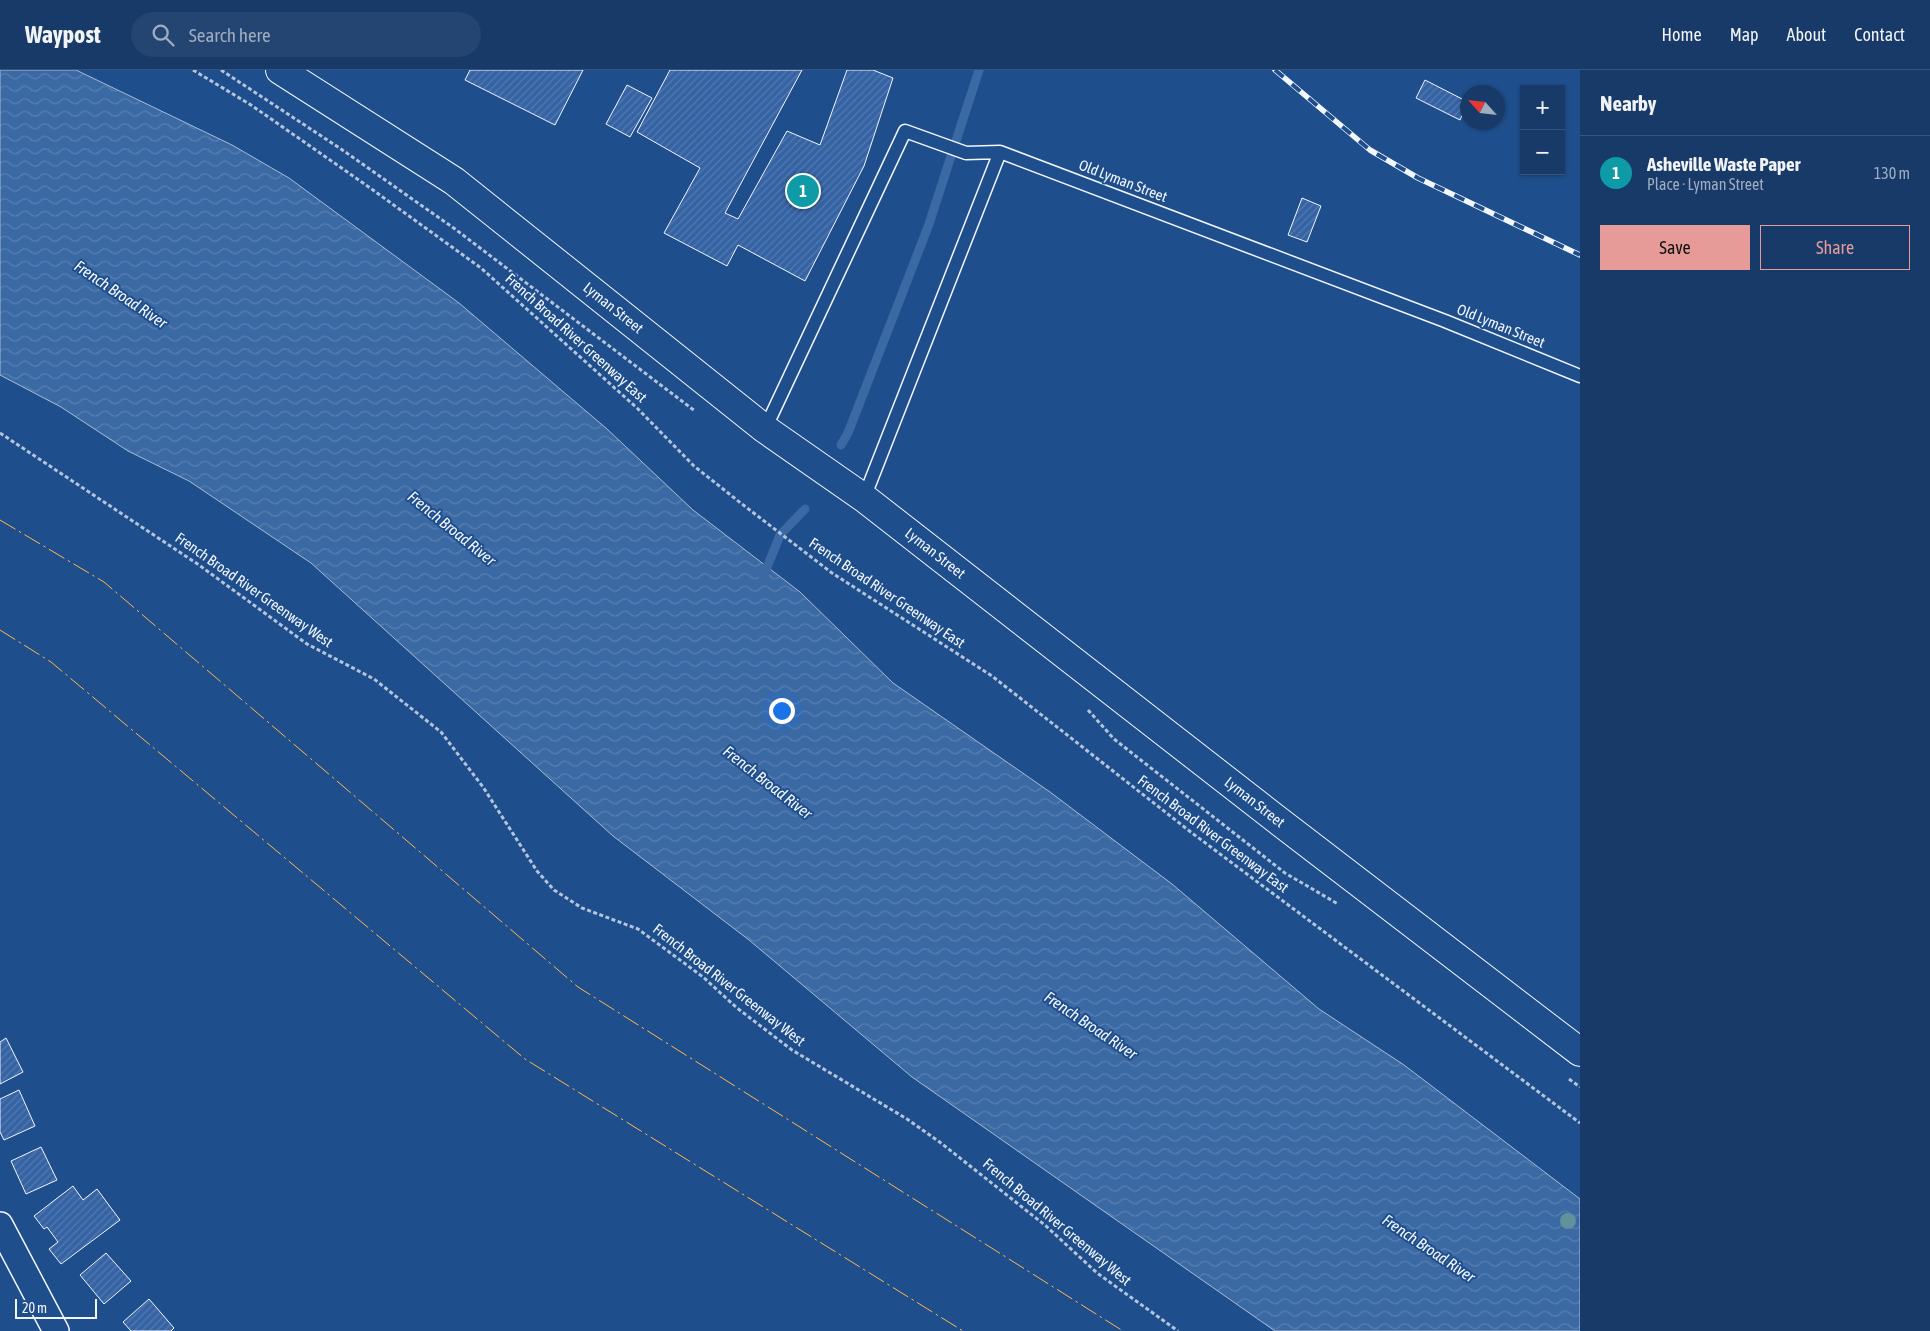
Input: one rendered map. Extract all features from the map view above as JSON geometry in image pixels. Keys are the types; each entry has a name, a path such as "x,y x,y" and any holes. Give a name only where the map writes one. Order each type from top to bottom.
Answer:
{"main road":[{"name":"Lyman Street","path":"280,70 454,181 766,429 864,498 1278,821 1580,1052"}],"street":[{"path":"0,1225 52,1327 56,1331"}],"lane":[{"path":"766,429 905,130 966,152 1000,152 864,498"},
{"name":"Old Lyman Street","path":"1000,152 1445,321 1580,376"}],"path":[{"name":"French Broad River Greenway East","path":"193,70 251,105 366,184 480,268 637,408 694,466 742,504 832,573 992,676 1192,833 1580,1123"},
{"name":"French Broad River Greenway East","path":"221,70 341,149 455,229 680,402 697,413"},
{"name":"French Broad River Greenway West","path":"0,433 199,565 308,644 374,679 441,732 483,787 538,871 554,890 582,908 638,930 703,976 738,1008 792,1050 934,1138 1046,1226 1097,1273 1178,1331"},
{"name":"French Broad River Greenway East","path":"1083,705 1114,739 1285,873 1344,908"},
{"path":"1564,1075 1580,1087"}],"water":[{"name":"French Broad River","path":"0,70 76,70 232,145 289,178 459,303 607,429 693,510 800,592 893,683 1050,792 1172,884 1319,1009 1404,1065 1580,1199 1580,1331 1275,1331 912,1077 749,940 613,836 311,563 189,481 128,451 61,407 0,375"}],"building":[{"path":"470,70 583,70 555,125 465,80"},
{"path":"670,70 802,70 725,213 738,219 787,131 820,145 847,70 873,70 893,78 864,166 805,281 738,245 727,266 664,233 700,168 637,132"},
{"path":"1425,80 1460,98 1460,120 1416,98"},
{"path":"627,85 652,98 630,137 606,124"},
{"path":"1302,198 1321,206 1307,242 1288,235"},
{"path":"6,1038 23,1072 0,1084 0,1042"},
{"path":"19,1090 35,1126 4,1140 0,1132 0,1099"},
{"path":"41,1147 57,1180 26,1194 11,1161"},
{"path":"73,1186 83,1200 97,1189 120,1220 61,1264 49,1249 58,1242 47,1227 44,1229 34,1216"},
{"path":"106,1253 131,1281 104,1304 80,1275"},
{"path":"149,1299 174,1328 171,1331 131,1331 123,1322"}],"waterway":[{"path":"841,445 848,433 928,227 979,70"},
{"path":"763,577 780,535 805,509"}],"railway":[{"path":"1275,70 1370,150 1418,178 1580,255"}],"power":[{"path":"0,520 104,582 578,987 1123,1331"},
{"path":"0,630 51,662 525,1059 963,1331"}],"place":[{"name":"Asheville Waste Paper","path":"803,191"}]}
